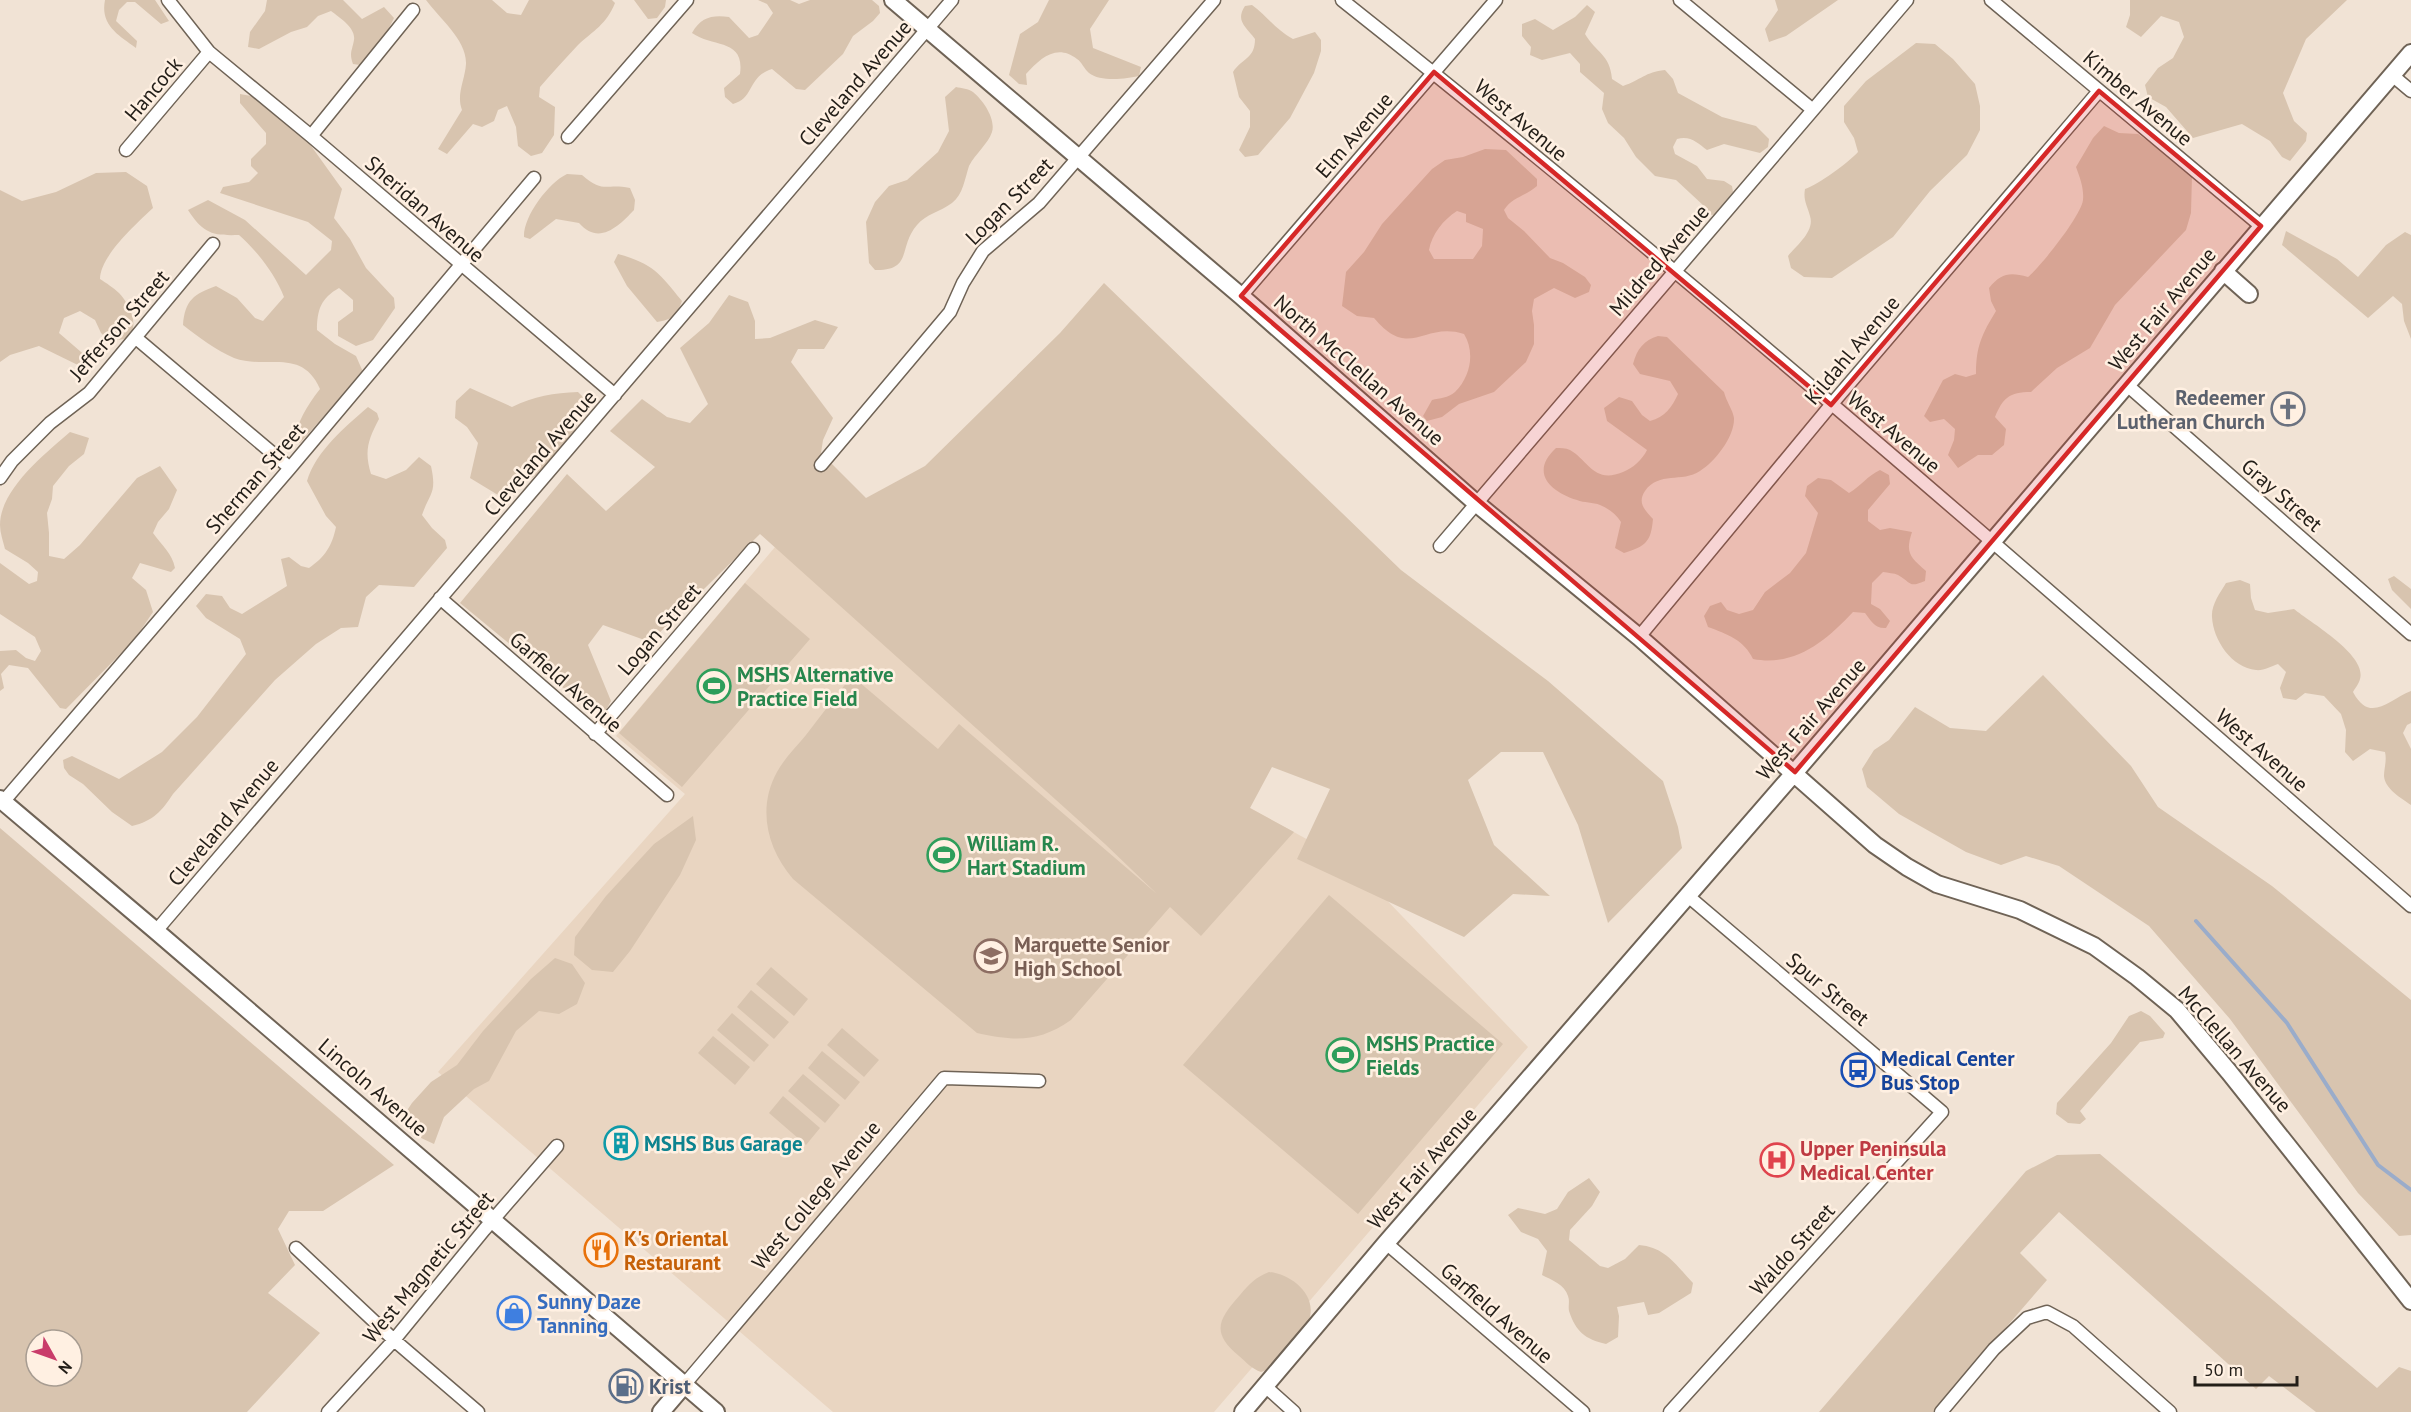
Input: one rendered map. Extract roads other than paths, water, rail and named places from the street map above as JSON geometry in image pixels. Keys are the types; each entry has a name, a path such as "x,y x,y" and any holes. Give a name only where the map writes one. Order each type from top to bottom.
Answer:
{"street":[{"name":"Sheridan Avenue","path":"168,0 209,52 615,395"},
{"path":"568,137 687,0"},
{"name":"North McClellan Avenue","path":"893,0 1241,296 1476,503 1639,637 1795,772"},
{"name":"Cleveland Avenue","path":"156,931 952,0"},
{"name":"Logan Street","path":"821,465 950,312 963,283 983,251 1039,203 1214,0"},
{"name":"West Avenue","path":"1342,0 1434,72 1993,542 2411,906"},
{"name":"Elm Avenue","path":"1241,296 1496,0"},
{"path":"1680,0 1813,110"},
{"name":"Mildred Avenue","path":"1440,546 1907,0"},
{"name":"Kimber Avenue","path":"1991,0 2261,226"},
{"path":"311,136 413,10"},
{"name":"Hancock","path":"126,150 209,52"},
{"name":"West Fair Avenue","path":"1243,1412 2411,53"},
{"path":"2392,75 2411,91"},
{"name":"Kildahl Avenue","path":"1639,637 1830,405 2099,91"},
{"name":"Sherman Street","path":"2,800 290,468 534,178"},
{"name":"Jefferson Street","path":"0,478 12,461 50,423 89,393 213,244"},
{"path":"2223,271 2249,294"},
{"path":"136,338 290,468"},
{"name":"Gray Street","path":"2127,385 2411,634"},
{"name":"Logan Street","path":"595,734 753,549"},
{"name":"Garfield Avenue","path":"440,598 667,795"},
{"name":"McClellan Avenue","path":"1795,772 1875,845 1907,867 1937,884 2020,910 2084,940 2138,977 2177,1010 2411,1301"},
{"name":"Lincoln Avenue","path":"2,800 716,1412"},
{"name":"Spur Street","path":"1688,896 1942,1112"},
{"name":"West College Avenue","path":"661,1412 944,1078 1039,1081"},
{"name":"Waldo Street","path":"1670,1412 1942,1112"},
{"name":"West Magnetic Street","path":"328,1412 394,1340 492,1219 557,1146"},
{"name":"Garfield Avenue","path":"1386,1243 1583,1412"},
{"path":"296,1248 394,1340 478,1412"},
{"path":"1941,1412 1994,1349 2027,1318 2047,1312 2073,1326 2170,1412"},
{"path":"1264,1386 1294,1412"}],"waterway":[{"path":"2196,921 2287,1023 2378,1165 2411,1190"}],"place":[{"name":"Redeemer Lutheran Church","path":"2288,409"},
{"name":"MSHS Alternative Practice Field","path":"714,686"},
{"name":"William R. Hart Stadium","path":"944,855"},
{"name":"Marquette Senior High School","path":"991,956"},
{"name":"MSHS Practice Fields","path":"1343,1055"},
{"name":"Medical Center Bus Stop","path":"1858,1070"},
{"name":"MSHS Bus Garage","path":"621,1143"},
{"name":"Upper Peninsula Medical Center","path":"1777,1160"},
{"name":"K's Oriental Restaurant","path":"601,1250"},
{"name":"Sunny Daze Tanning","path":"514,1313"},
{"name":"Krist","path":"626,1386"}]}
